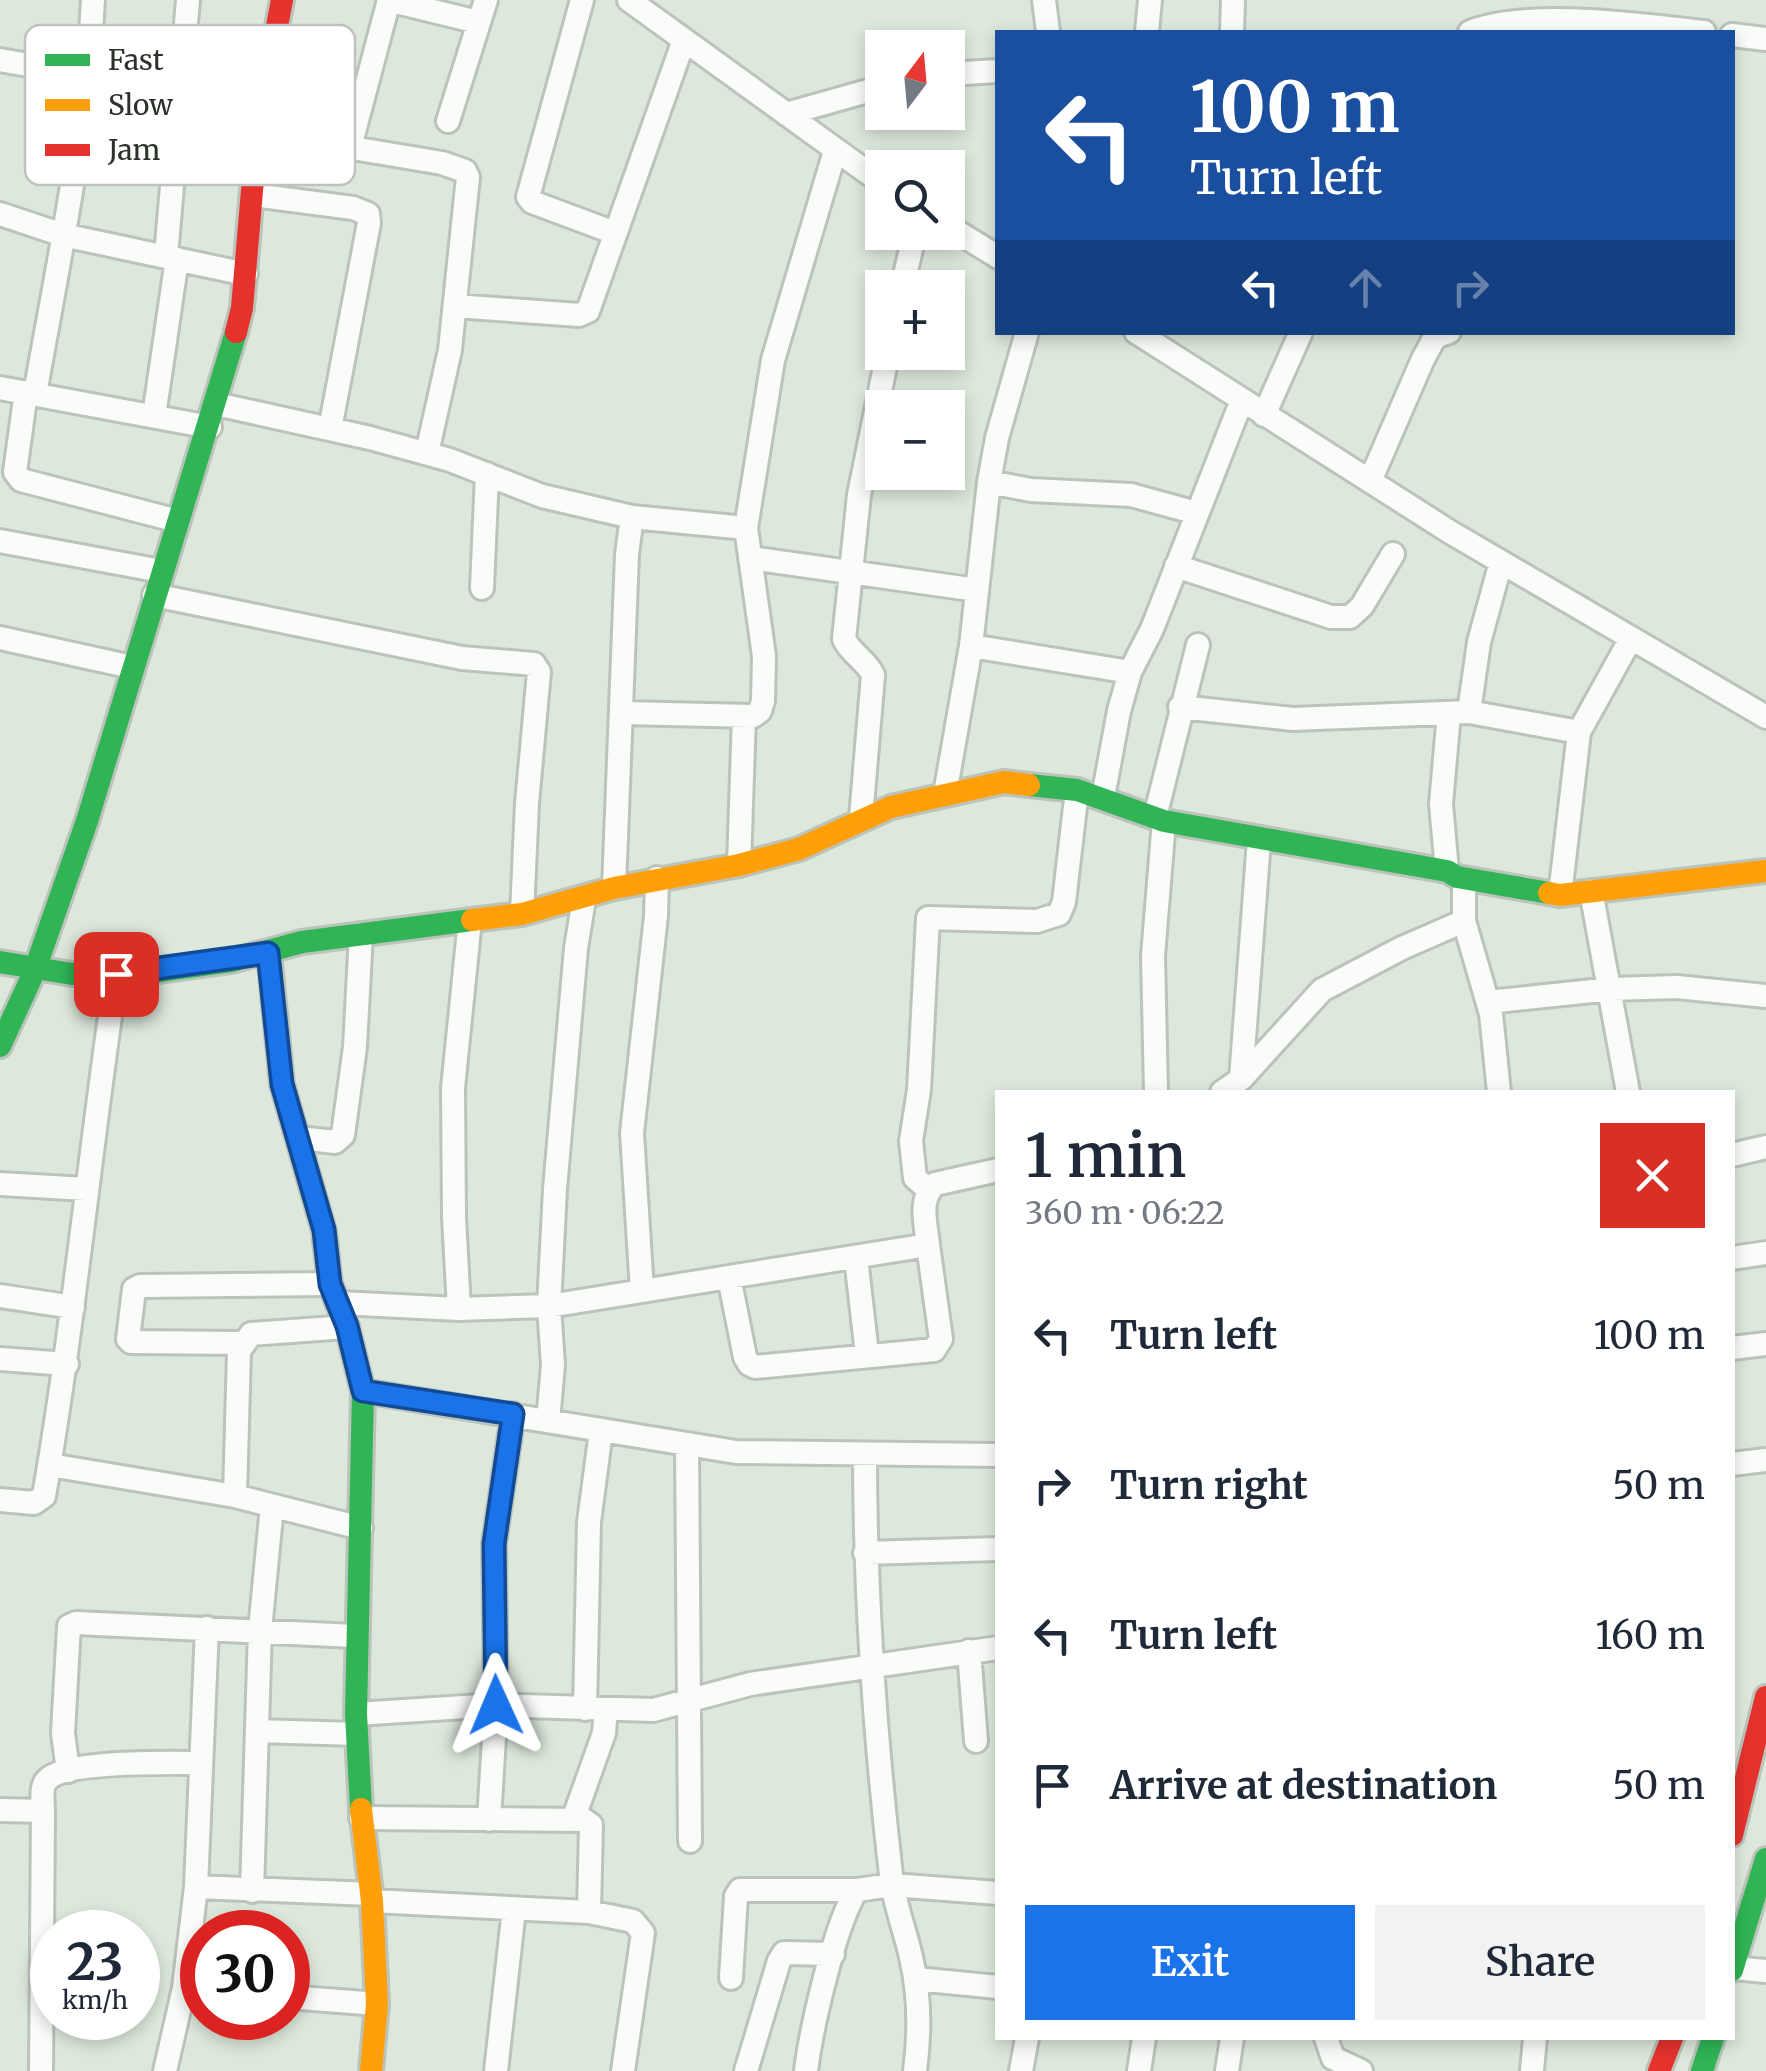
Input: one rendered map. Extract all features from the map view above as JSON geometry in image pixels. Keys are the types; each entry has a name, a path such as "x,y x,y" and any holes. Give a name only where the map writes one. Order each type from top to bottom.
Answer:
{"street":[{"path":"91,25 93,0"},
{"path":"186,25 188,0"},
{"path":"277,25 282,0"},
{"path":"355,129 388,0 482,11 448,120"},
{"path":"582,0 528,197 532,202 615,233"},
{"path":"629,0 865,172"},
{"path":"1044,0 1048,30"},
{"path":"1148,30 1150,0"},
{"path":"1232,30 1233,0"},
{"path":"1493,24 1494,0"},
{"path":"1476,30 1493,24 1603,18 1690,30"},
{"path":"1735,36 1766,39"},
{"path":"455,306 586,313 684,40"},
{"path":"0,60 25,64"},
{"path":"965,73 995,71"},
{"path":"786,114 865,92"},
{"path":"355,149 442,163 465,171 468,177 450,350 427,454"},
{"path":"623,713 753,716 764,701 764,656 746,528 773,360 835,150"},
{"path":"70,185 15,472 20,480 178,521"},
{"path":"154,416 177,185"},
{"path":"0,1046 34,972 87,821 161,571 213,415 242,308 254,185"},
{"path":"253,195 354,208 368,214 330,429"},
{"path":"0,214 62,235 246,274"},
{"path":"965,237 995,255"},
{"path":"945,794 971,646 989,482 997,438 1026,335"},
{"path":"1145,335 1264,415 1501,562 1766,717"},
{"path":"1264,415 1300,335"},
{"path":"1370,481 1422,360 1435,338 1442,335"},
{"path":"861,818 874,686 868,666 849,650 844,639 859,495 884,370"},
{"path":"0,388 154,416 213,415 330,429 427,454 542,496 632,517 746,528"},
{"path":"1103,798 1130,672 1242,400"},
{"path":"482,588 488,474"},
{"path":"989,482 1031,490 1131,495 1196,513"},
{"path":"614,888 627,554 632,517"},
{"path":"0,541 161,571"},
{"path":"1176,566 1331,617 1350,618 1362,606 1393,554"},
{"path":"750,558 977,590"},
{"path":"1499,1090 1488,1002 1464,921 1441,804 1459,713 1501,562"},
{"path":"154,595 462,658 534,664 540,672 527,803 522,914"},
{"path":"0,638 132,667"},
{"path":"1560,895 1578,732 1630,640"},
{"path":"1156,1090 1153,956 1160,819 1180,706 1198,645"},
{"path":"971,646 1130,672"},
{"path":"1180,706 1293,719 1459,713 1578,732"},
{"path":"740,865 744,716"},
{"path":"0,962 34,972 116,974 268,953 302,942 522,914 614,888 740,865 799,849 861,818 1004,782 1077,790 1160,819 1560,895 1766,871"},
{"path":"929,1190 915,1178 911,1141 919,1090 928,918 1037,921 1060,914 1077,790"},
{"path":"1232,1086 1259,840"},
{"path":"642,1291 632,1132 658,878"},
{"path":"1591,891 1628,1090"},
{"path":"548,1421 554,1365 549,1306 555,1189 576,948 584,899"},
{"path":"459,1310 453,1088 470,920"},
{"path":"1232,1086 1322,990 1464,921"},
{"path":"299,1138 334,1142 343,1135 355,1047 362,934"},
{"path":"268,953 282,1084 324,1230 335,1293 363,1391 362,1528 355,1636 361,1818 371,1898 377,2004 371,2071"},
{"path":"0,1500 34,1504 41,1501 50,1465 67,1364 116,974"},
{"path":"1488,1002 1610,989 1678,987 1766,996"},
{"path":"1735,1154 1766,1147"},
{"path":"730,1277 748,1364 762,1366 934,1350 941,1339 924,1198 936,1184 995,1171"},
{"path":"0,1184 86,1190"},
{"path":"242,1342 132,1342 128,1340 134,1289 140,1286 335,1293 459,1310 549,1306 928,1246"},
{"path":"1735,1258 1766,1253"},
{"path":"856,1258 867,1354"},
{"path":"0,1296 73,1307"},
{"path":"235,1496 242,1342 251,1334 347,1326"},
{"path":"1735,1348 1766,1344"},
{"path":"0,1359 67,1364"},
{"path":"363,1391 736,1452 995,1455"},
{"path":"489,1820 496,1705 494,1544 513,1414"},
{"path":"574,1820 604,1733 596,1709 590,1522 602,1431"},
{"path":"687,1445 690,1840"},
{"path":"865,1455 865,1553 872,1665 892,1885 916,1978 920,2032 916,2071"},
{"path":"1735,1464 1766,1460"},
{"path":"50,1465 235,1496 362,1528"},
{"path":"252,1891 260,1630 272,1506"},
{"path":"865,1553 995,1549"},
{"path":"68,1770 64,1733 69,1626 76,1622 355,1636"},
{"path":"196,1910 207,1628"},
{"path":"257,1731 357,1724 496,1705 653,1710 750,1684 995,1648"},
{"path":"969,1651 976,1741"},
{"path":"1738,1794 1766,1696"},
{"path":"42,2071 43,1786 47,1779 68,1770 131,1762 201,1762"},
{"path":"0,1810 43,1810"},
{"path":"361,1818 574,1820 592,1825 589,1912"},
{"path":"1735,1962 1766,1859"},
{"path":"731,1978 736,1896 740,1890 857,1890 892,1885 995,1893"},
{"path":"196,1887 624,1917 639,1925 642,1933 623,2071"},
{"path":"806,2071 833,1954 849,1902 857,1890"},
{"path":"496,2071 514,1909"},
{"path":"746,2071 784,1953 833,1954"},
{"path":"1735,1969 1766,1971"},
{"path":"916,1978 995,1987"},
{"path":"310,1998 377,2004"},
{"path":"168,2071 180,2033"},
{"path":"1022,2071 1028,2040"},
{"path":"1138,2071 1144,2040"},
{"path":"1226,2071 1232,2040"},
{"path":"1532,2071 1534,2040"},
{"path":"1660,2071 1671,2040"},
{"path":"1702,2071 1712,2040"},
{"path":"1326,2054 1361,2071"}],"traffic: fast":[{"path":"0,1046 34,972 87,821 236,332"},
{"path":"1029,785 1077,790 1164,821 1549,893"},
{"path":"0,962 72,974 152,972 231,961 302,942 472,920"},
{"path":"269,953 282,1084 324,1231 330,1284 347,1327 363,1391 356,1714 361,1809"},
{"path":"1735,1960 1766,1859"},
{"path":"1702,2071 1712,2040"}],"traffic: slow":[{"path":"472,920 522,914 614,888 739,865 799,849 891,807 1004,782 1029,785"},
{"path":"1549,893 1560,895 1766,871"},
{"path":"361,1809 372,1901 377,2004 371,2071"}],"traffic: jam":[{"path":"277,25 282,0"},
{"path":"236,332 242,308 252,185"},
{"path":"1735,1823 1766,1697"},
{"path":"1659,2071 1671,2040"}],"route":[{"path":"116,974 141,974 268,953 282,1084 324,1230 330,1284 340,1303 363,1391 513,1414 494,1544 496,1705"}]}
